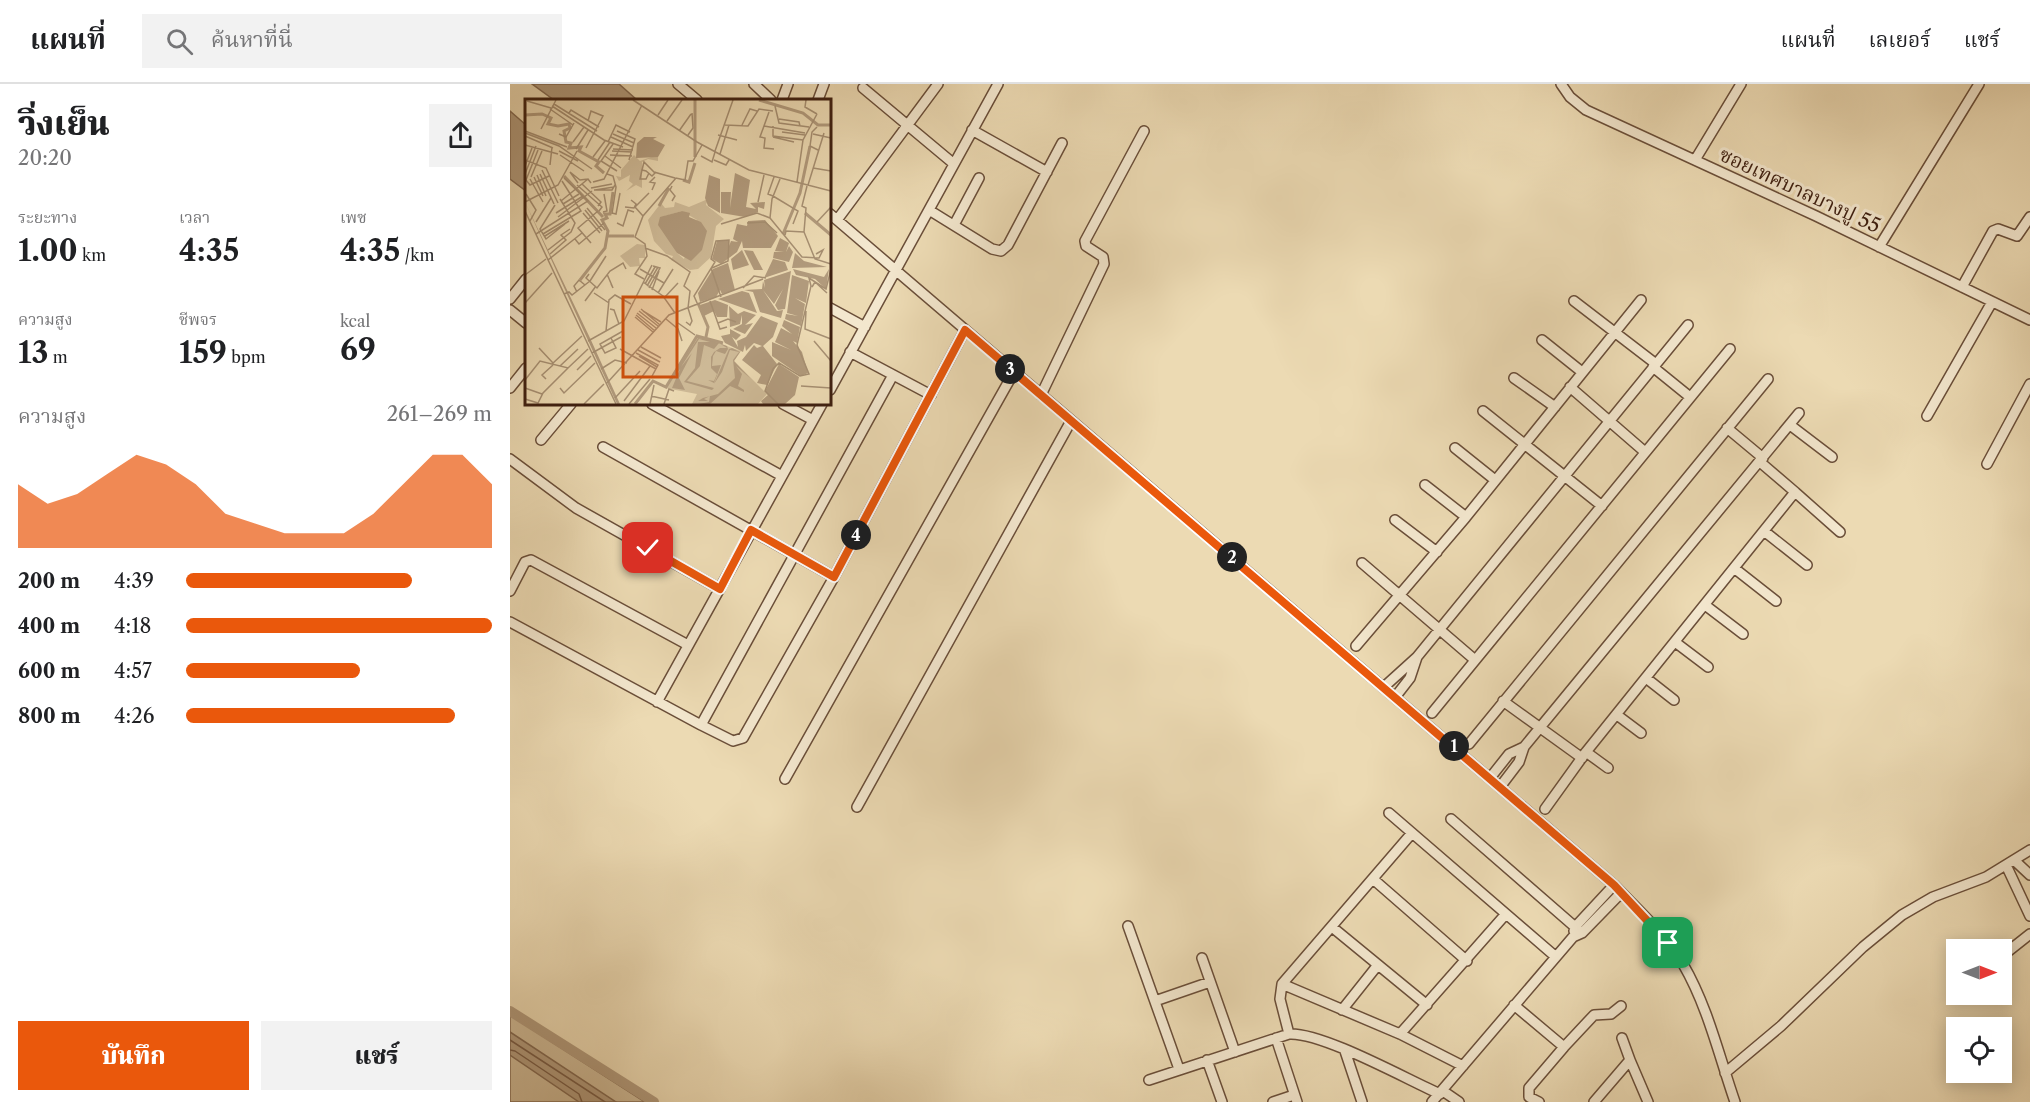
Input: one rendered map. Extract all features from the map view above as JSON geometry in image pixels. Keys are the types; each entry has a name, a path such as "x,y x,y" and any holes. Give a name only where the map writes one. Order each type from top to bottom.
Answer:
{"street":[{"path":"678,84 697,99"},
{"path":"754,84 770,99"},
{"path":"782,99 788,84"},
{"path":"818,99 824,84"},
{"path":"938,84 833,217 1396,696 1614,885 1655,926 1683,963 1700,996 1735,1102"},
{"path":"831,388 998,84"},
{"name":"ซอยเทศบาลบางปู 55","path":"1561,84 1576,104 1586,110 2030,320"},
{"path":"1695,160 1741,84"},
{"path":"1879,247 1979,84"},
{"path":"863,88 954,164"},
{"path":"972,130 1047,172"},
{"path":"1041,395 1104,264 1103,257 1086,246 1084,241 1144,131"},
{"path":"929,210 992,249 1001,251 1005,248 1062,143"},
{"path":"954,225 979,178"},
{"path":"1962,287 1993,231 1998,229 2018,236 2030,217"},
{"path":"510,299 525,280"},
{"path":"1356,646 1466,517 1641,300"},
{"path":"1574,301 1690,397"},
{"path":"1927,416 1992,302"},
{"path":"831,309 865,327"},
{"path":"510,310 525,322"},
{"path":"1384,686 1417,657 1688,325"},
{"path":"510,622 733,741 743,738 834,577 965,330"},
{"path":"1542,340 1582,372"},
{"path":"1432,713 1730,349"},
{"path":"850,352 931,395"},
{"path":"510,388 525,369"},
{"path":"785,779 1014,372"},
{"path":"701,725 893,375"},
{"path":"1514,378 1555,407"},
{"path":"1469,744 1768,379"},
{"path":"1987,464 2030,384"},
{"path":"1570,387 1645,452"},
{"path":"541,440 571,405"},
{"path":"654,405 782,476"},
{"path":"785,405 813,420"},
{"path":"657,702 821,405"},
{"path":"1484,411 1602,506"},
{"path":"1500,787 1519,762 1524,747 1799,412"},
{"path":"857,807 1071,421"},
{"path":"1790,424 1832,457"},
{"path":"1727,428 1840,532"},
{"path":"603,447 834,577"},
{"path":"1455,448 1495,480"},
{"path":"510,459 576,508 720,589"},
{"path":"1425,485 1466,517"},
{"path":"1545,809 1584,755 1795,492"},
{"path":"1395,520 1437,552"},
{"path":"1764,531 1807,565"},
{"path":"510,591 525,562 531,560 688,645"},
{"path":"1362,563 1475,660"},
{"path":"1734,568 1776,601"},
{"path":"1705,605 1743,634"},
{"path":"1675,642 1708,667"},
{"path":"1396,696 1410,678 1417,657"},
{"path":"1646,678 1674,700"},
{"path":"1503,702 1540,729 1608,768"},
{"path":"1617,715 1641,734"},
{"path":"1490,778 1509,754 1524,747"},
{"path":"1389,813 1556,957"},
{"path":"1451,819 1577,932"},
{"path":"1289,1034 1280,999 1282,984 1412,833"},
{"path":"1725,1073 1781,1026 1863,947 1915,905 1986,877 2030,850"},
{"path":"2010,862 2030,875"},
{"path":"2010,862 2030,916"},
{"path":"1373,879 1467,961"},
{"path":"1432,1102 1577,932 1614,885"},
{"path":"1577,932 1621,893"},
{"path":"1400,1034 1467,961 1505,915"},
{"path":"1128,926 1179,1069"},
{"path":"1332,927 1427,1005"},
{"path":"2012,948 2030,934"},
{"path":"1202,958 1234,1052"},
{"path":"1342,1010 1377,966"},
{"path":"1155,1000 1210,982"},
{"path":"1282,984 1400,1034 1463,1066"},
{"path":"1514,1005 1564,1047"},
{"path":"1539,1102 1529,1097 1529,1088 1564,1047 1594,1015 1611,1014 1621,1006"},
{"path":"1149,1080 1289,1034 1304,1034 1459,1102"},
{"path":"1273,1102 1296,1098 1276,1038"},
{"path":"1622,1038 1648,1102"},
{"path":"1345,1051 1362,1102"},
{"path":"1207,1060 1222,1102"},
{"path":"1594,1102 1630,1060"}],"shaded area":[{"path":"510,1015 645,1102 510,1102"}],"water":[{"path":"532,84 619,84 636,99 553,99"},
{"path":"510,111 525,124 525,190 510,179"},
{"path":"510,1032 616,1102 579,1102 510,1055"}],"waterway":[{"path":"510,1011 654,1102"}],"route":[{"path":"648,548 720,589 751,530 834,577 965,330 1425,721 1614,885 1655,926 1668,943"}]}
